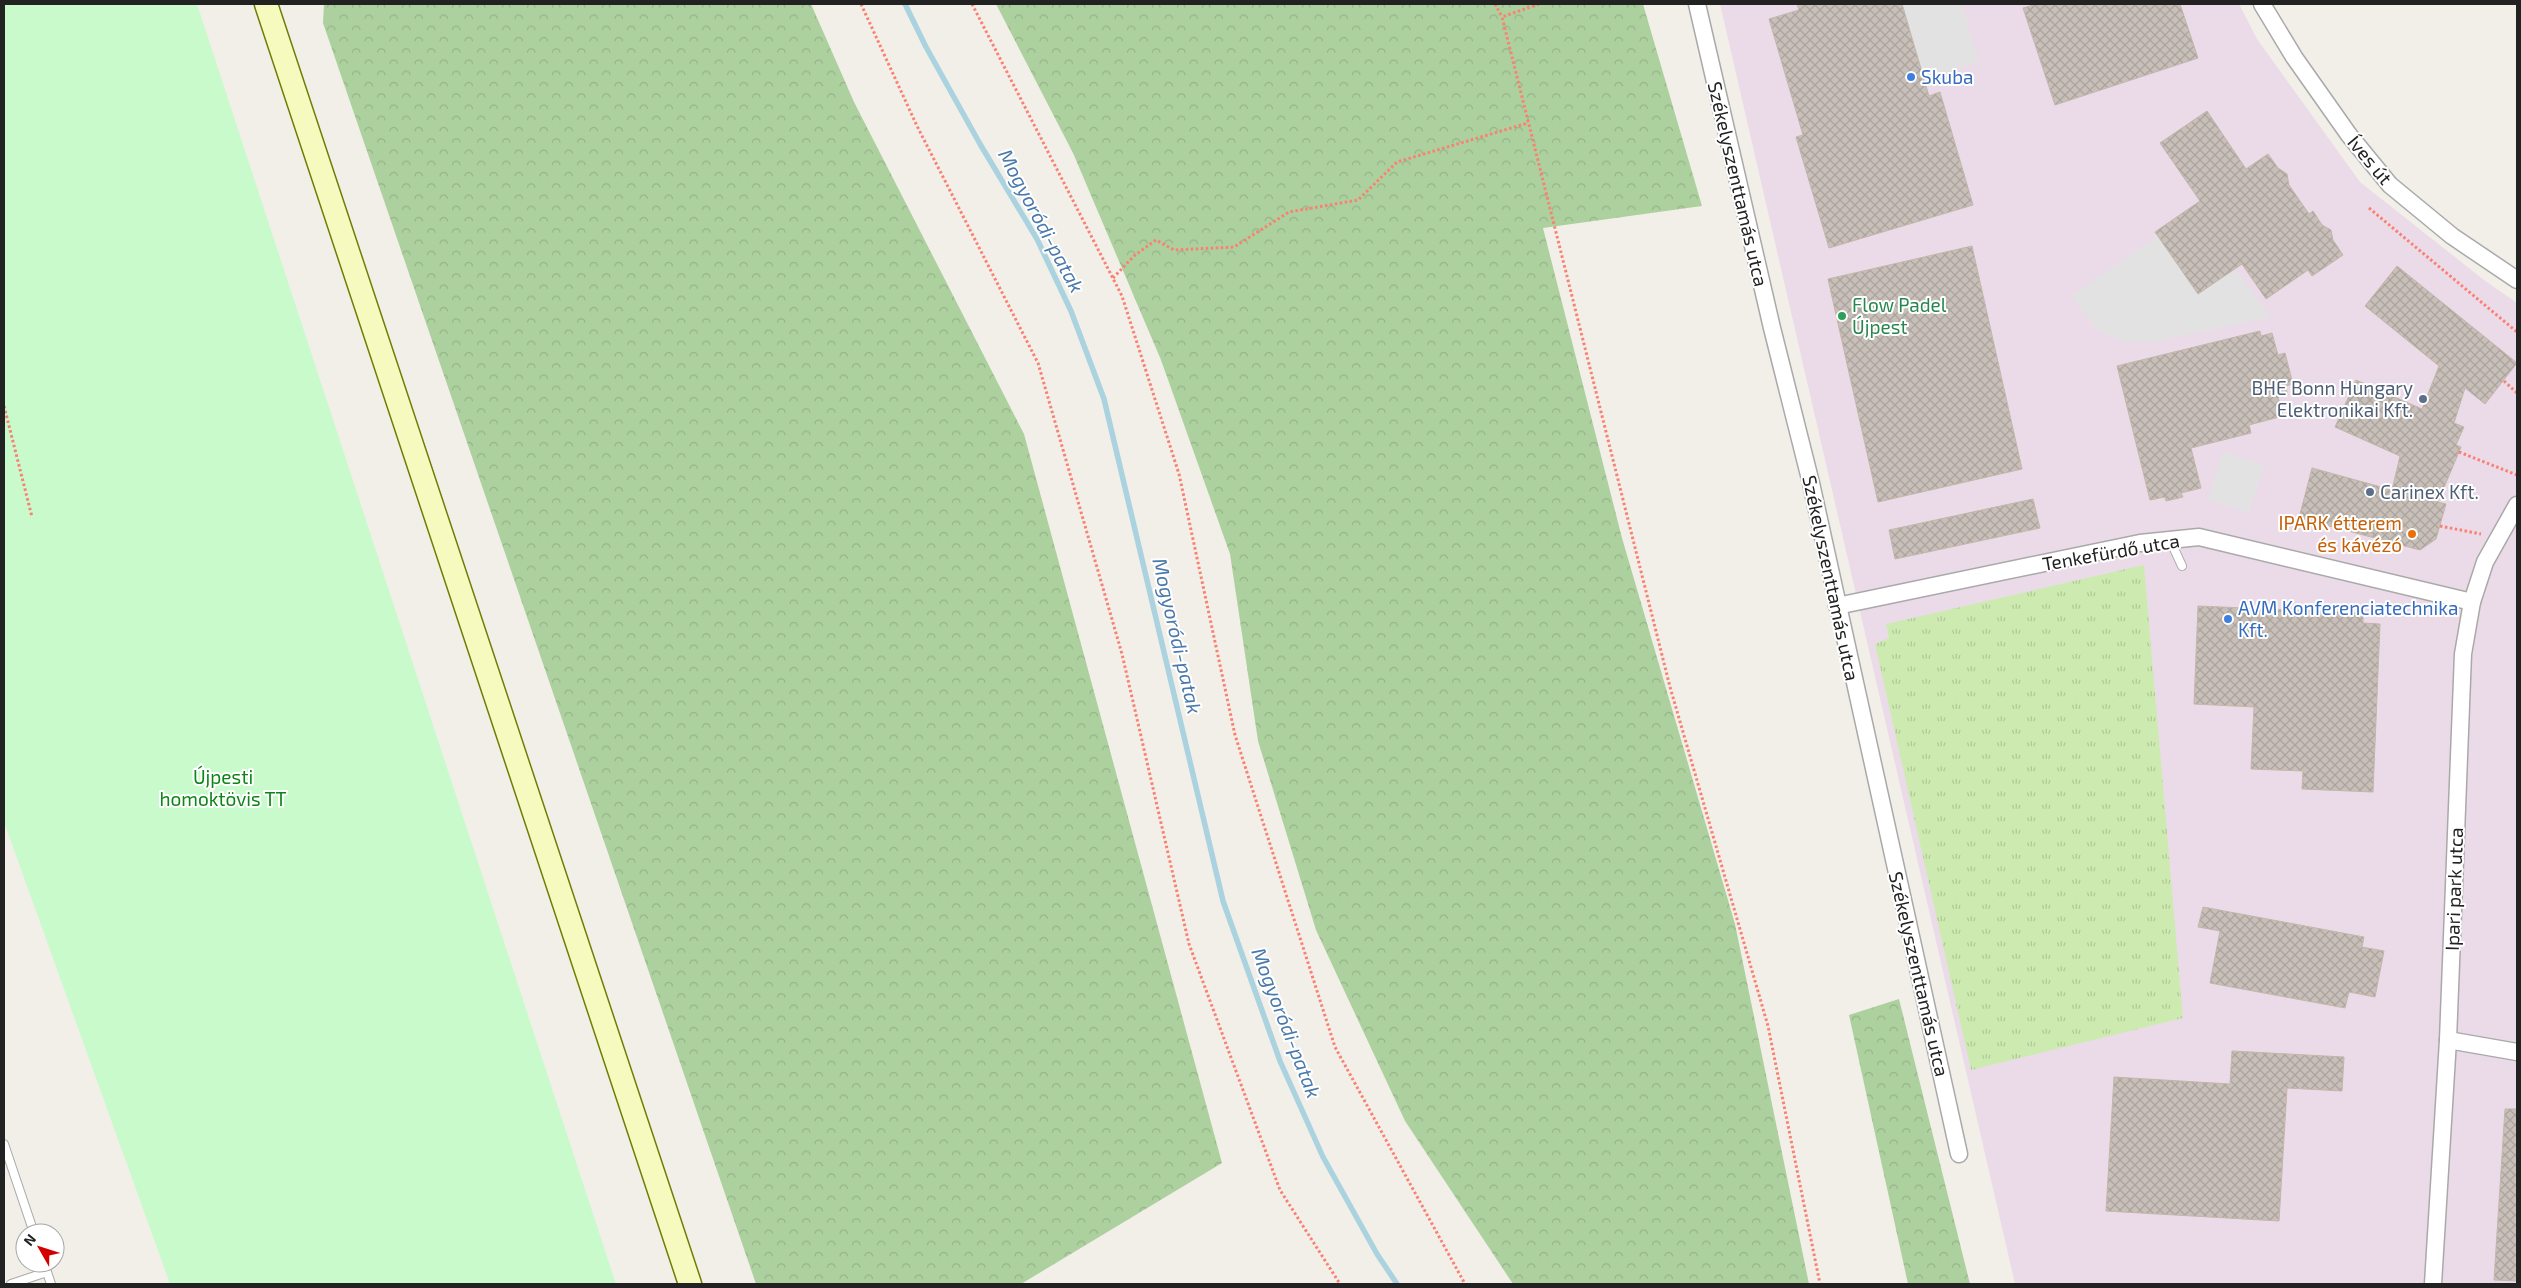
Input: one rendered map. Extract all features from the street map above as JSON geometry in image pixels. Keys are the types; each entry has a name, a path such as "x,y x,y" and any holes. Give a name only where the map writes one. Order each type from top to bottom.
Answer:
{"main road":[{"path":"266,4 690,1284"}],"street":[{"name":"Székelyszenttamás utca","path":"1697,4 1772,328 1811,483 1959,1154"},
{"name":"Íves út","path":"2262,4 2294,57 2349,135 2390,185 2452,236 2517,280"},
{"name":"Ipari park utca","path":"2433,1284 2448,1040 2464,654 2472,602 2485,562 2517,505"},
{"name":"Tenkefürdő utca","path":"1837,606 2140,543 2199,537 2472,602"},
{"path":"2448,1040 2517,1052"}],"lane":[{"path":"2170,540 2182,566"},
{"path":"4,1144 31,1223"},
{"path":"11,1284 44,1273"}],"path":[{"path":"861,4 917,126 1038,363 1122,654 1189,944 1280,1190 1340,1284"},
{"path":"972,4 1122,296 1179,474 1235,735 1335,1047 1465,1284"},
{"path":"1495,4 1502,17 1670,688 1768,1026 1820,1284"},
{"path":"1502,17 1539,4"},
{"path":"1112,278 1135,255 1156,240 1174,250 1234,247 1289,212 1358,200 1397,162 1528,123"},
{"path":"2369,208 2517,332"},
{"path":"2504,381 2517,393"},
{"path":"4,406 32,517"},
{"path":"2459,452 2517,475"},
{"path":"2440,526 2497,538"}],"shaded area":[{"path":"1720,4 2239,4 2257,39 2360,182 2484,280 2517,303 2517,1284 2015,1284"},
{"path":"1902,4 1962,4 1979,62 1924,79"},
{"path":"2158,236 2198,294 2235,269 2271,317 2152,342 2126,342 2099,331 2071,296"},
{"path":"2223,452 2264,465 2249,512 2208,500"}],"green space":[{"name":"Újpesti homoktövis TT","path":"4,4 197,4 616,1284 170,1284 4,822"},
{"path":"324,4 811,4 854,102 1024,434 1222,1163 1021,1284 756,1284 323,23"},
{"path":"996,4 1643,4 1702,206 1543,228 1622,538 1735,924 1809,1284 1513,1284 1405,1121 1316,930 1258,741 1230,554 1161,360 1073,153"},
{"path":"2144,565 2183,1018 1971,1070 1875,644 1889,638 1886,624"},
{"path":"1899,999 1970,1284 1908,1284 1849,1015"}],"building":[{"path":"1797,4 1902,4 1929,96 1940,92 1973,205 1829,248 1796,137 1803,135 1769,19 1799,10"},
{"path":"2037,4 2180,4 2198,58 2055,105 2023,8"},
{"path":"2207,111 2246,169 2268,154 2278,168 2287,174 2289,185 2309,214 2313,211 2322,225 2331,230 2333,240 2343,255 2312,276 2308,270 2266,299 2242,264 2198,294 2155,232 2200,201 2160,143"},
{"path":"1972,246 2022,469 1878,502 1828,279"},
{"path":"2397,266 2517,363 2485,404 2465,388 2454,423 2464,427 2456,445 2461,447 2438,502 2446,504 2436,539 2420,550 2299,518 2312,468 2392,490 2400,456 2335,427 2356,380 2422,409 2439,366 2365,306"},
{"path":"2260,331 2261,336 2272,333 2278,355 2285,353 2293,384 2285,386 2288,395 2278,397 2283,416 2249,425 2251,433 2191,448 2201,488 2181,493 2183,497 2166,501 2165,497 2150,500 2117,366"},
{"path":"2033,499 2040,528 1895,559 1889,530"},
{"path":"2198,606 2363,613 2363,623 2380,624 2373,792 2302,789 2303,771 2251,769 2254,707 2194,704"},
{"path":"2203,907 2364,937 2362,947 2384,951 2375,997 2349,992 2345,1008 2210,983 2220,931 2198,927"},
{"path":"2232,1051 2344,1057 2342,1091 2287,1088 2279,1221 2106,1211 2114,1077 2230,1084"},
{"path":"2505,1109 2517,1109 2517,1281 2494,1280"}],"waterway":[{"name":"Mogyoródi-patak","path":"905,4 926,47 980,144 1037,239 1071,311 1104,399 1223,901 1280,1061 1323,1157 1377,1254 1397,1284"}],"place":[{"name":"Skuba","path":"1911,77"},
{"name":"Flow Padel Újpest","path":"1842,316"},
{"name":"BHE Bonn Hungary Elektronikai Kft.","path":"2423,399"},
{"name":"Carinex Kft.","path":"2370,492"},
{"name":"IPARK étterem és kávézó","path":"2412,534"},
{"name":"AVM Konferenciatechnika Kft.","path":"2228,619"}]}
